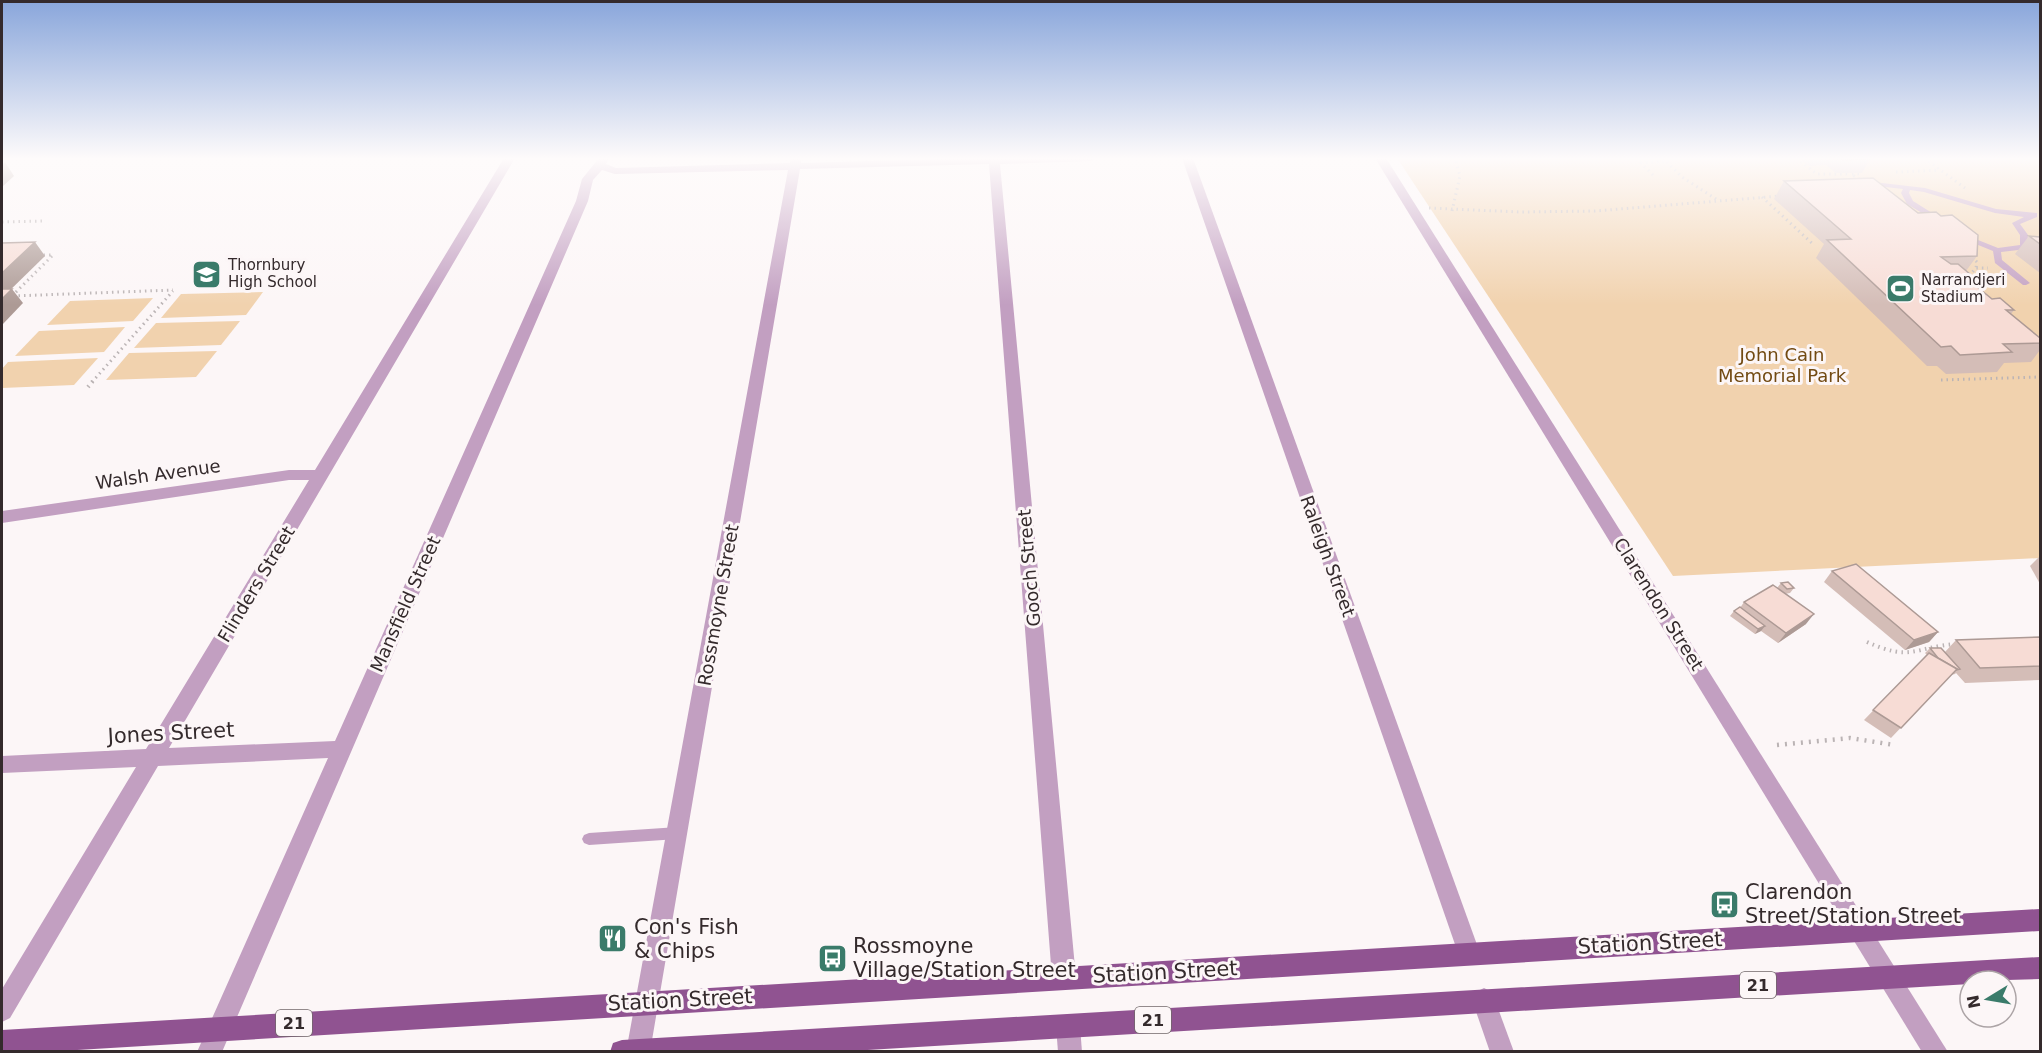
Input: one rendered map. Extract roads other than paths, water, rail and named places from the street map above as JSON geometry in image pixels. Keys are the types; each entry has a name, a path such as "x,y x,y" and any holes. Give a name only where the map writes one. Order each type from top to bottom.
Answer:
{"main road":[{"name":"Station Street","path":"2,1042 2040,920"},
{"name":"21","path":"633,1051 2040,968"}],"street":[{"name":"Flinders Street","path":"2,1010 480,207"},
{"name":"Mansfield Street","path":"209,1052 579,207"},
{"name":"Rossmoyne Street","path":"633,1051 648,1002 788,207"},
{"name":"Gooch Street","path":"998,207 1064,978"},
{"name":"Raleigh Street","path":"1204,207 1469,953"},
{"name":"Clarendon Street","path":"1411,207 1936,1052"},
{"name":"Walsh Avenue","path":"2,517 289,475 321,475"},
{"name":"Jones Street","path":"2,764 342,749"},
{"path":"1484,1000 1502,1052"},
{"path":"1068,1026 1070,1052"}],"lane":[{"path":"1918,207 1944,225"},
{"path":"1982,207 1995,211 2037,215"},
{"path":"1953,231 1971,241 1997,250 2024,247 2024,235 2016,223 1995,211"},
{"path":"2016,223 2037,215"},
{"path":"1997,250 1998,261 2026,283"},
{"path":"589,839 678,833"}],"place":[{"name":"Thornbury High School","path":"207,274"},
{"name":"Narrandjeri Stadium","path":"1900,289"},
{"name":"Clarendon Street/Station Street","path":"1724,904"},
{"name":"Con's Fish & Chips","path":"613,939"},
{"name":"Rossmoyne Village/Station Street","path":"832,958"}],"park label":[{"name":"John Cain Memorial Park","path":"1782,364"}]}
